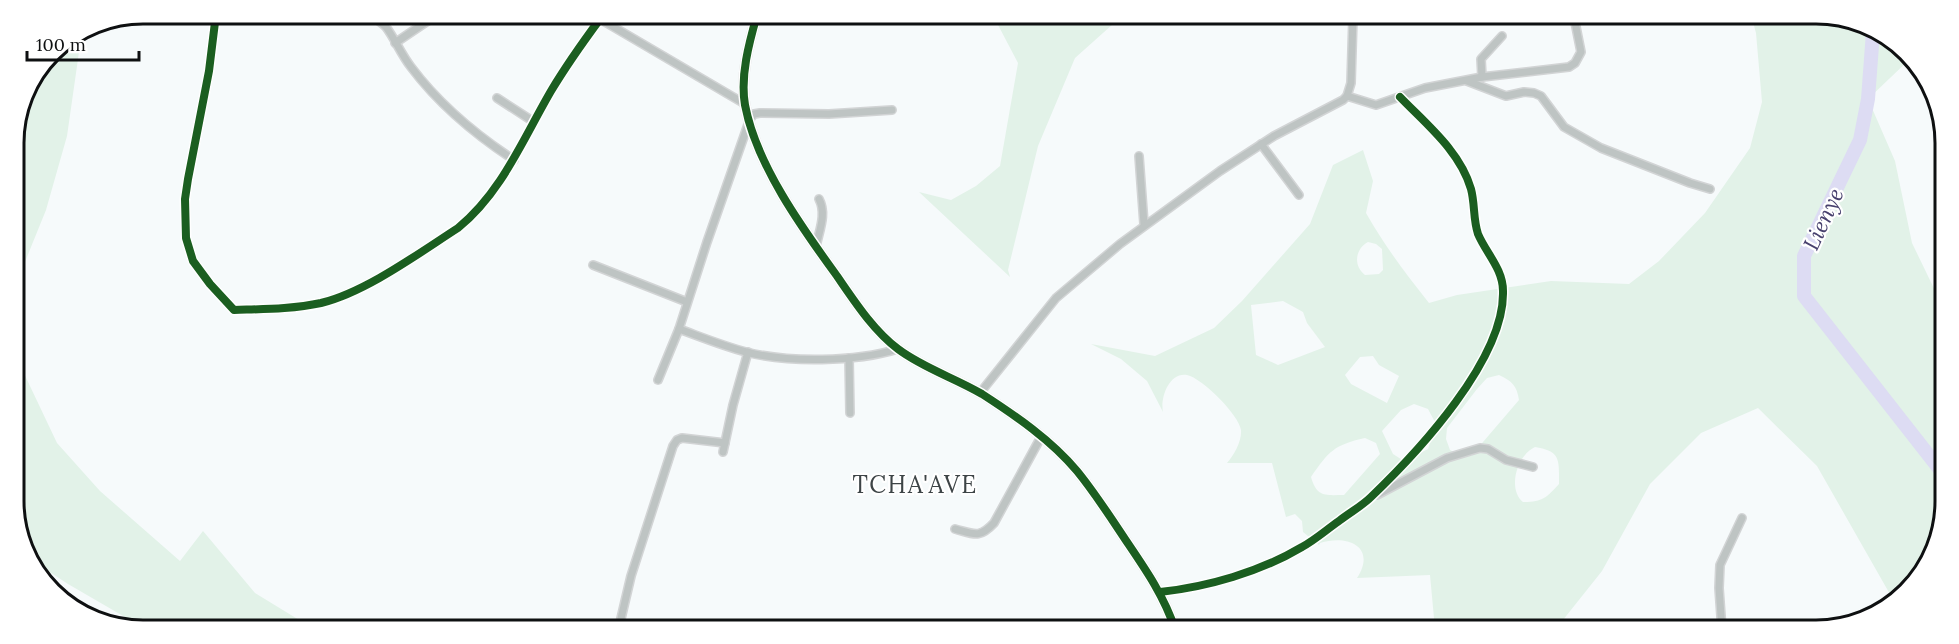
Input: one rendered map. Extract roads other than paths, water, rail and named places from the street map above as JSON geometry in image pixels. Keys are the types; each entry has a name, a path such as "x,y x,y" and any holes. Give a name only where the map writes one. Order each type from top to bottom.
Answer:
{"street":[{"path":"215,24 209,71 185,199 186,238 194,261 210,284 234,310 289,308 323,302 362,287 458,228 471,217 514,160 551,91 594,24"},
{"path":"383,24 411,67 447,106 494,147 514,160"},
{"path":"395,43 423,24"},
{"path":"611,24 745,104"},
{"path":"755,24 745,74 745,104 752,129 775,180 791,210 816,246 869,321 898,350 980,393 1041,437 1068,462 1085,482 1160,592 1171,620"},
{"path":"980,393 1056,298 1144,225 1261,144 1343,100 1347,96 1351,83 1353,24"},
{"path":"1347,96 1376,105 1425,88 1482,77 1569,67 1575,63 1581,52 1576,24"},
{"path":"1482,77 1481,59 1502,36"},
{"path":"1467,81 1506,96 1524,92 1541,96 1564,128 1601,148 1710,189"},
{"path":"1370,499 1466,391 1483,363 1497,327 1503,303 1501,278 1479,235 1475,223 1471,189 1460,162 1400,97"},
{"path":"497,98 534,122"},
{"path":"658,380 680,329 687,302 750,119 754,114 829,114 892,110"},
{"path":"1261,144 1299,195"},
{"path":"1139,156 1144,225"},
{"path":"816,246 823,214 823,206 819,199"},
{"path":"593,265 687,302"},
{"path":"680,329 748,352 820,359 849,358 898,350"},
{"path":"723,452 748,352"},
{"path":"849,358 850,413"},
{"path":"955,529 977,535 985,533 994,523 1041,437"},
{"path":"621,620 630,576 673,446 677,440 682,438 725,443"},
{"path":"1160,592 1179,590 1227,578 1269,564 1302,547 1370,499 1447,458 1480,448 1488,449 1506,460 1533,467"},
{"path":"1722,620 1720,565 1742,518"}],"waterway":[{"name":"Lienye","path":"1872,39 1868,99 1860,140 1804,256 1804,296 1935,463"}],"district":[{"name":"TCHA'AVE","path":"915,485"}]}
